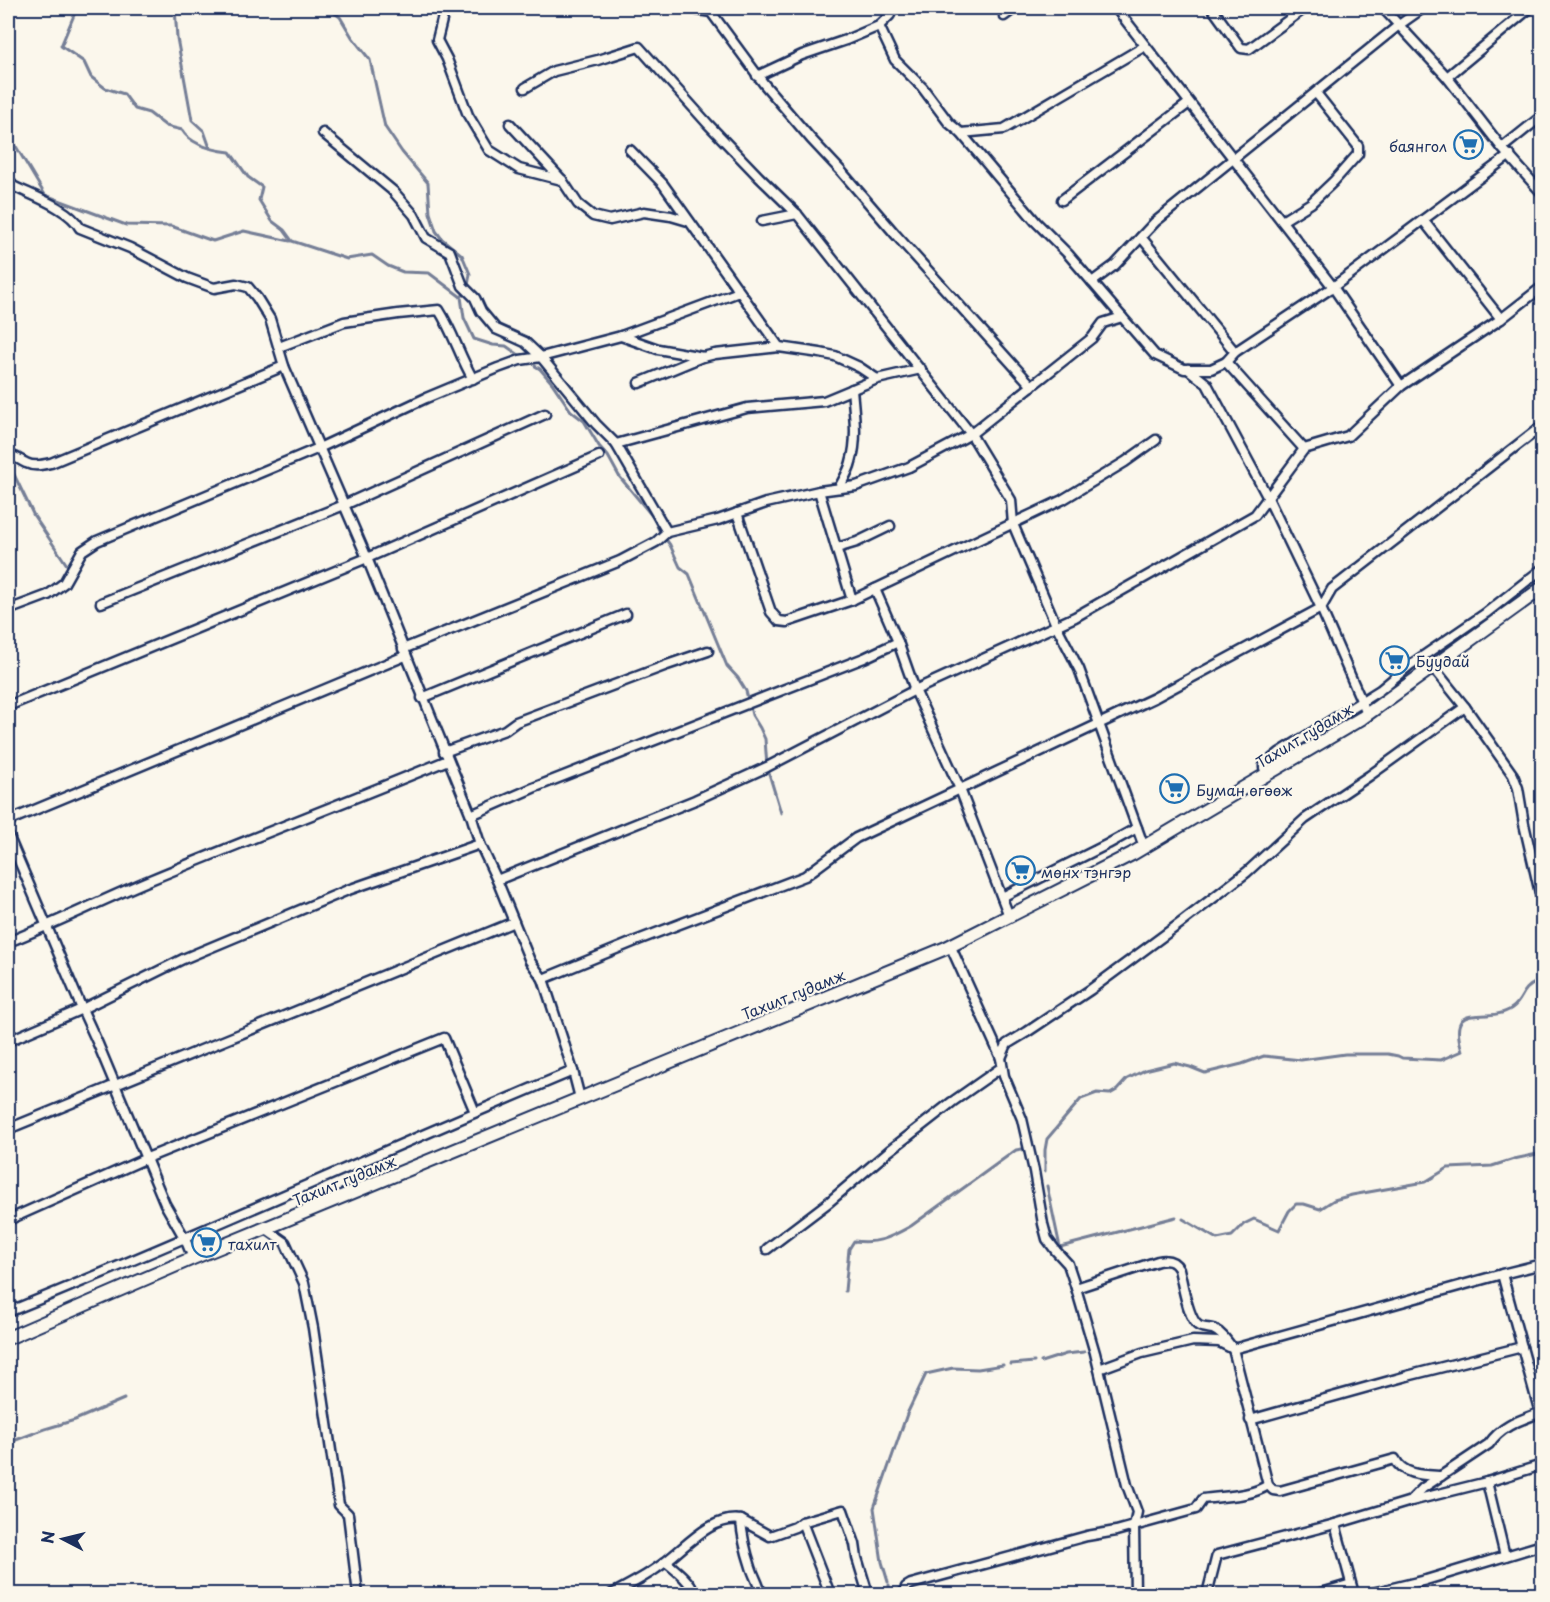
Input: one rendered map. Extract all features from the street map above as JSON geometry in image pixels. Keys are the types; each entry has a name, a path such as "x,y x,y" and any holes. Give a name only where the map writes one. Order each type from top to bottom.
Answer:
{"main road":[{"name":"Тахилт гудамж","path":"8,1338 193,1258 950,945 1144,847 1266,775 1432,667 1542,588"}],"street":[{"path":"445,8 437,40 447,59 468,115 489,150 519,169 562,180"},
{"path":"686,8 711,12 757,76 811,140 1032,386"},
{"path":"757,76 802,55 879,26 890,15 890,8"},
{"path":"1004,16 1015,8"},
{"path":"1116,8 1333,287 1401,386"},
{"path":"1212,8 1241,48 1249,49 1305,8"},
{"path":"1383,8 1447,77 1502,148 1542,193"},
{"path":"1092,282 1115,265 1155,222 1423,8"},
{"path":"1447,77 1530,8"},
{"path":"879,26 895,60 922,87 949,123 961,133 1036,222 1068,254 1155,355 1184,369 1211,369 1227,362 1235,352 1333,287 1510,156"},
{"path":"961,133 1004,129 1145,46"},
{"path":"525,88 554,71 639,47 708,124 797,214 971,434 1011,500 1013,524 1056,625 1079,669 1144,847"},
{"path":"1282,221 1311,203 1358,154 1358,146 1316,93"},
{"path":"1062,200 1189,103"},
{"path":"1502,148 1542,116"},
{"path":"510,124 562,180 578,204 593,216 610,220 644,212 689,221"},
{"path":"323,133 393,191 414,215 426,238 450,252 463,286 475,298 481,311 496,329 525,342 542,357 596,424 616,444 667,532"},
{"path":"630,150 663,184 779,347"},
{"path":"8,179 13,186 62,210 77,221 80,228 130,248 187,278 214,288 236,284 248,287 257,298 270,319 284,366 367,558 471,815 480,844 530,961 543,979 580,1098"},
{"path":"762,221 797,214"},
{"path":"1423,220 1501,319"},
{"path":"1142,237 1235,352"},
{"path":"497,880 695,800 767,767 915,690 1075,617 1255,515 1304,449 1348,436 1401,386 1501,319 1542,287"},
{"path":"8,610 48,595 64,583 82,551 97,542 319,448 426,398 509,364 621,336 739,292"},
{"path":"279,347 344,322 440,310 473,379"},
{"path":"8,821 620,561 656,542 667,532 718,520 765,503 855,486 909,467 971,434 1092,338 1103,323 1122,317"},
{"path":"621,336 658,349 703,357"},
{"path":"639,383 703,357 779,347 835,356 859,367 877,379"},
{"path":"1227,362 1304,449"},
{"path":"8,455 38,466 51,463 284,366"},
{"path":"616,444 747,408 824,401 877,379 921,369"},
{"path":"1188,369 1207,384 1268,498 1321,608 1365,709 1380,690 1410,665 1486,613 1542,569"},
{"path":"839,488 851,464 853,452 855,426 852,390"},
{"path":"101,603 344,505 545,414"},
{"path":"543,979 805,876 856,838 1154,698 1321,608 1332,589 1542,426"},
{"path":"737,513 771,612 779,621 787,622 852,600 1062,500 1125,462 1156,440"},
{"path":"8,705 367,558 599,456"},
{"path":"819,491 852,600"},
{"path":"837,548 857,542 890,526"},
{"path":"875,589 898,642 915,690 960,789 1009,916"},
{"path":"422,698 626,614"},
{"path":"471,815 533,788 864,658 898,642"},
{"path":"8,942 48,927 149,881 364,795 516,723 708,651"},
{"path":"1432,667 1465,707 1513,775 1518,788 1542,902"},
{"path":"767,1249 829,1202 1002,1062 1007,1044 1090,990 1158,940 1247,872 1305,819 1465,707"},
{"path":"1002,897 1137,828"},
{"path":"8,835 165,1204 193,1258"},
{"path":"8,1041 82,1009 183,959 348,890 480,844"},
{"path":"8,1128 514,922"},
{"path":"950,945 1002,1062 1004,1076 1022,1119 1047,1239 1068,1264 1076,1288 1099,1369 1127,1485 1137,1512 1134,1526 1135,1594"},
{"path":"8,1220 147,1158 444,1038 475,1112"},
{"path":"8,1312 185,1239 573,1071"},
{"path":"265,1228 285,1242 304,1283 339,1505 348,1514 358,1594"},
{"path":"1076,1288 1158,1261 1166,1260 1176,1264 1191,1318 1199,1327 1212,1329 1220,1334 1233,1349 1268,1485 1273,1490 1280,1491 1395,1459 1399,1467 1408,1472 1441,1476"},
{"path":"1099,1369 1142,1353 1193,1341 1219,1342 1233,1349 1542,1264"},
{"path":"1411,1501 1423,1488 1489,1444 1496,1434 1506,1427 1541,1413 1502,1274"},
{"path":"1250,1420 1407,1376 1522,1347"},
{"path":"1207,1594 1217,1555 1542,1465"},
{"path":"1487,1482 1505,1556"},
{"path":"903,1594 906,1587 911,1584 1196,1509 1203,1499 1253,1491 1268,1485"},
{"path":"612,1594 658,1568 702,1533 722,1521 741,1520 770,1536 802,1522 843,1510 855,1544 868,1594"},
{"path":"741,1520 745,1547 761,1594"},
{"path":"802,1522 830,1594"},
{"path":"1335,1524 1354,1594"},
{"path":"1368,1594 1426,1580 1542,1545"},
{"path":"666,1562 684,1577 695,1594"},
{"path":"1318,1594 1348,1585 1354,1594"}],"waterway":[{"path":"77,8 61,46 84,62 91,77 105,88 124,94 135,109 149,113 166,126 182,130 197,143 230,152 248,177 262,187 259,200 272,221 284,230 292,241 347,259 372,255 388,266 403,272 429,273 461,297"},
{"path":"175,8 177,38 192,120 204,131 210,148"},
{"path":"328,8 340,17 370,60 385,127 428,183 430,213 436,231 442,239 462,255 470,274 467,291 461,297 464,318 474,339 493,345 506,346 519,355"},
{"path":"8,133 45,195 126,225 171,226 213,241 244,231 290,241"},
{"path":"535,366 552,383 571,411 584,421 619,476 653,517 680,567 689,574 727,666 746,691 752,715 765,739 767,767 781,813"},
{"path":"8,462 34,516 67,565"},
{"path":"1045,1171 1047,1139 1081,1099 1097,1093 1110,1094 1127,1079 1145,1070 1174,1063 1205,1073 1264,1056 1301,1060 1345,1054 1388,1054 1402,1058 1441,1060 1462,1051 1459,1034 1460,1024 1464,1018 1502,1013 1519,1002 1525,991 1537,982"},
{"path":"845,1291 849,1249 854,1241 870,1242 884,1239 911,1226 1016,1150 1022,1149"},
{"path":"1183,1219 1217,1239 1232,1236 1244,1224 1254,1219 1279,1230 1289,1211 1296,1204 1320,1209 1334,1200 1352,1195 1425,1182 1448,1168 1492,1166 1542,1153"},
{"path":"1047,1186 1060,1247 1176,1217"},
{"path":"1041,1362 1066,1354 1084,1352"},
{"path":"1011,1364 1034,1362"},
{"path":"888,1582 882,1562 874,1508 907,1414 926,1374 953,1368 978,1369 1003,1365"},
{"path":"8,1443 75,1420 124,1399"},
{"path":"889,1585 890,1594"}],"place":[{"name":"баянгол","path":"1468,145"},
{"name":"Буудай","path":"1395,660"},
{"name":"Буман өгөөж","path":"1175,789"},
{"name":"мөнх тэнгэр","path":"1020,871"},
{"name":"тахилт","path":"207,1243"}]}
